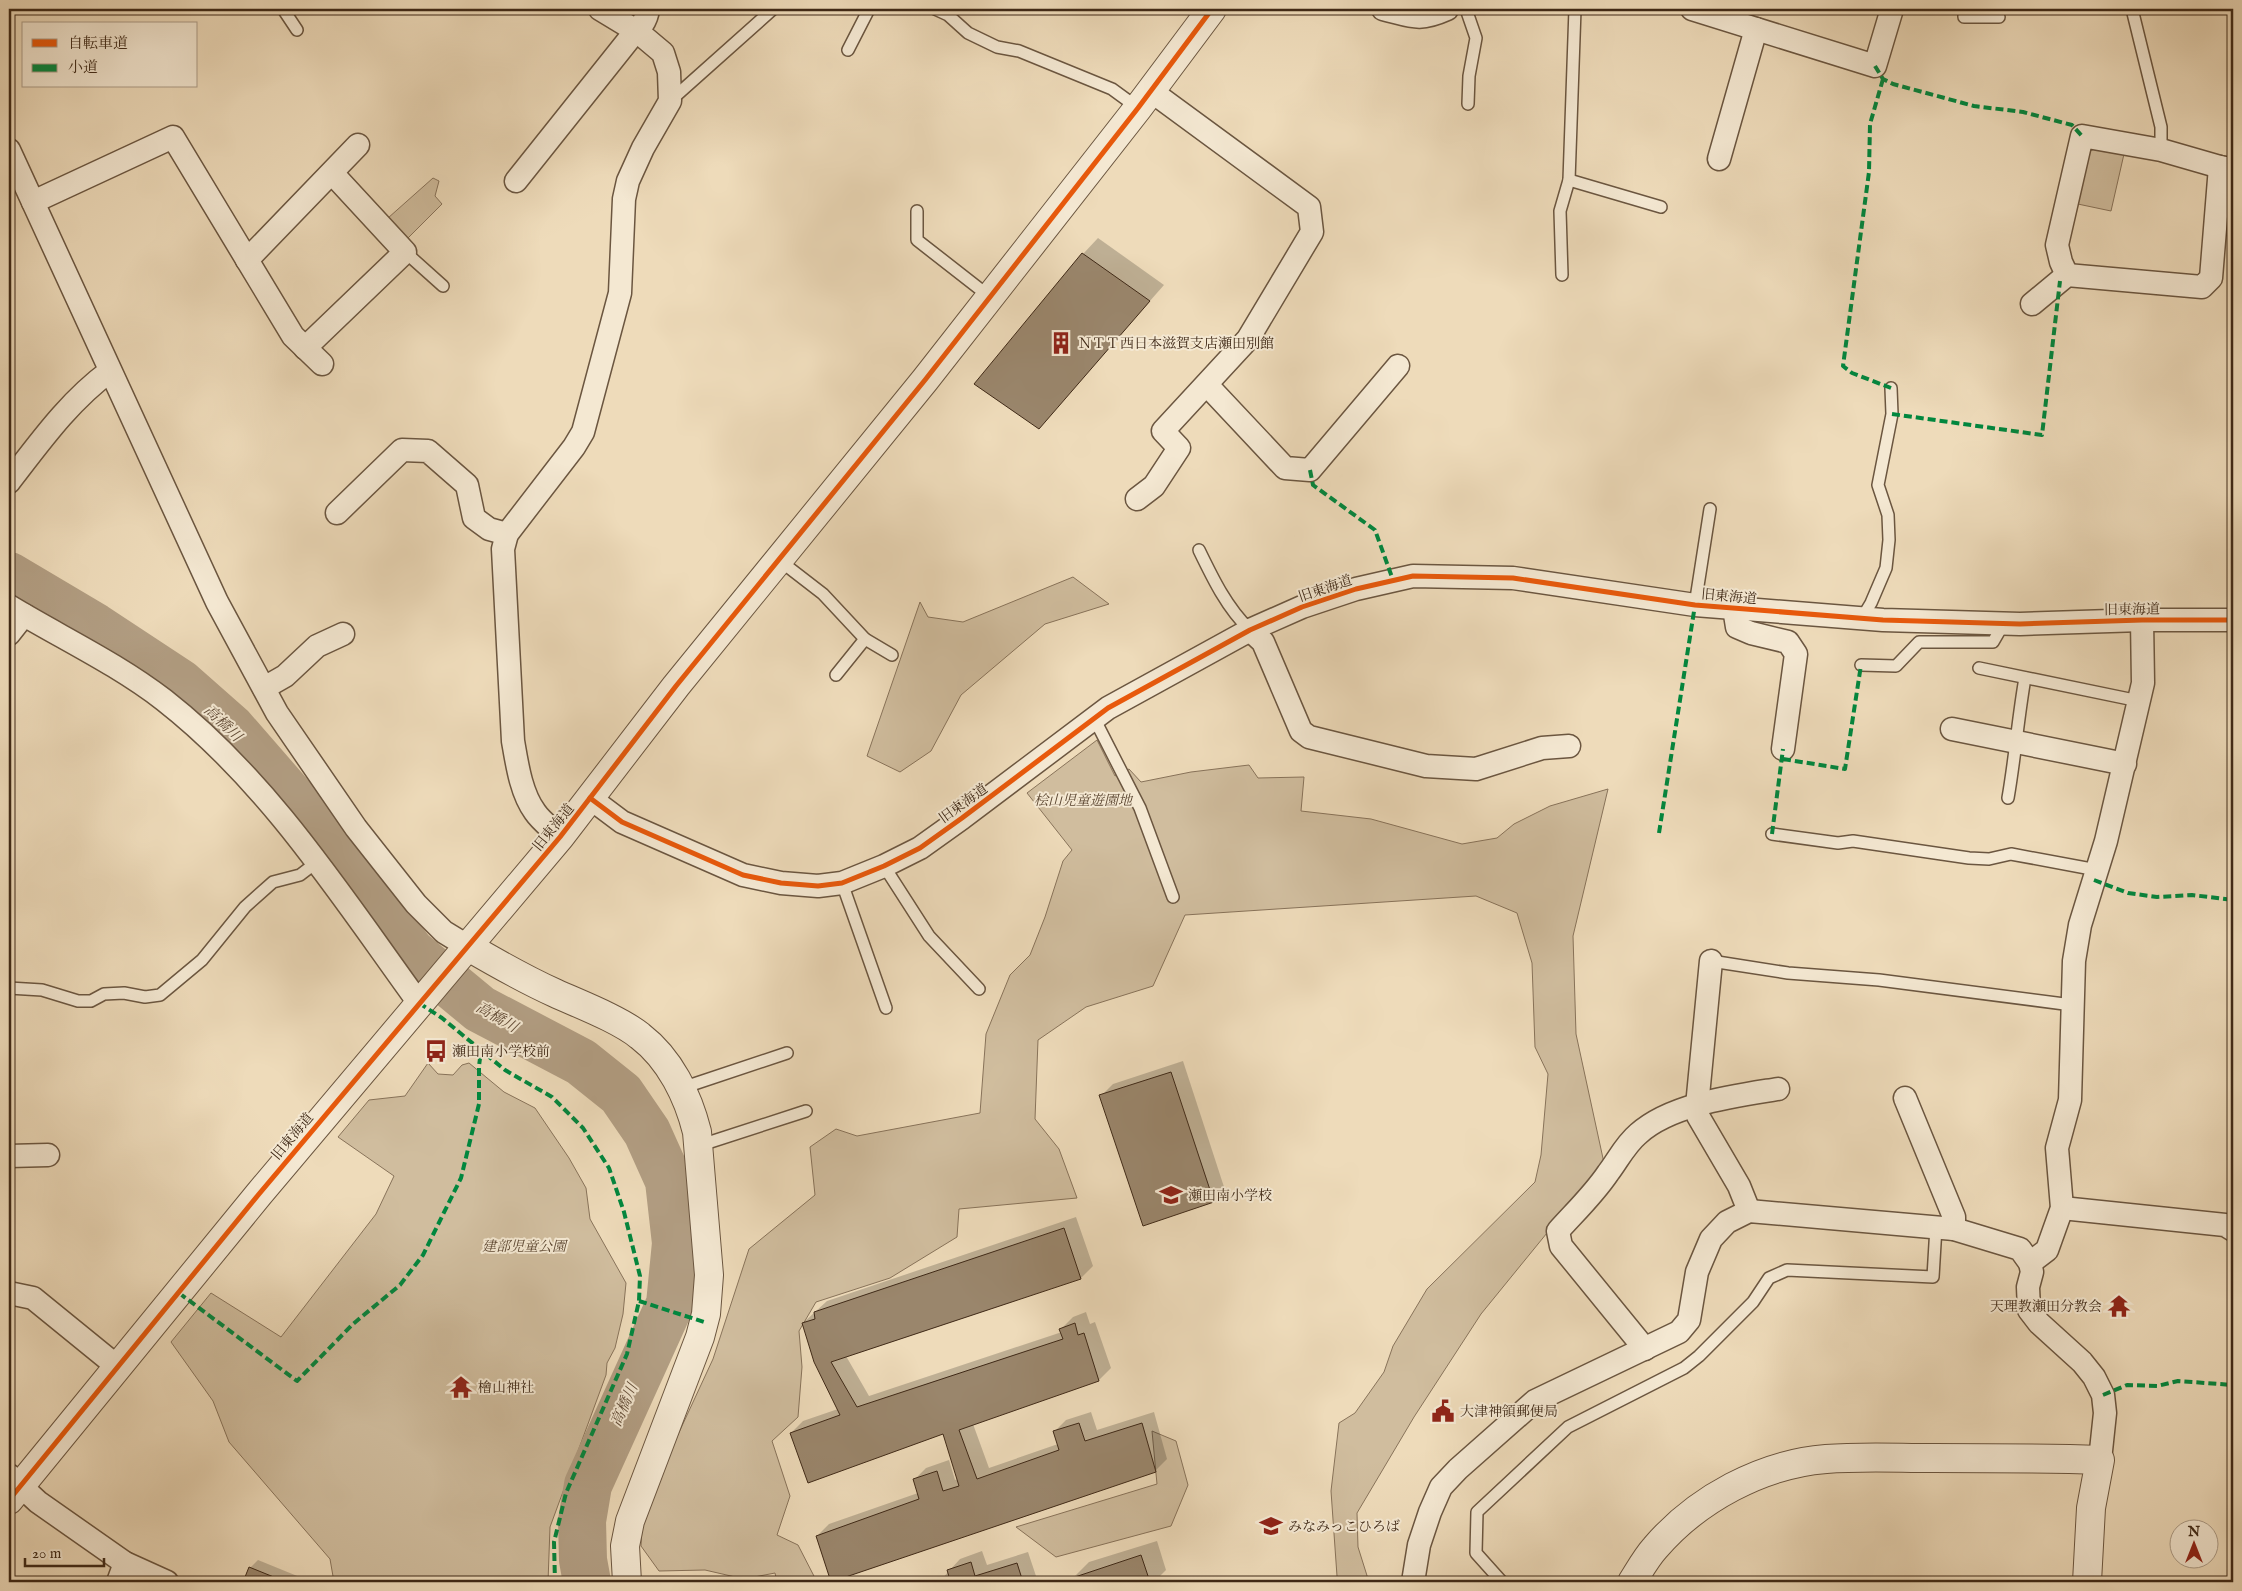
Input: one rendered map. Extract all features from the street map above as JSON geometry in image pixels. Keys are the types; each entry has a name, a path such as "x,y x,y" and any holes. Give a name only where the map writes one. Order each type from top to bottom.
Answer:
{"street":[{"path":"560,837 535,812 524,788 516,760 513,740 503,549 507,534 574,447 583,432 620,293 624,199 628,181 643,148 670,101 669,72 663,53 638,32 600,9"},
{"path":"516,181 630,38 638,32 648,9"},
{"path":"590,798 676,686 990,297 1145,100 1212,9"},
{"path":"1383,9 1408,17 1431,16 1448,9"},
{"path":"1692,9 1876,66 1892,9"},
{"path":"1719,158 1756,29"},
{"path":"1138,499 1154,486 1179,448 1163,431 1248,339 1312,232 1309,208 1145,100"},
{"path":"2032,304 2067,275 2202,287 2211,278 2227,168 2161,150 2082,136 2057,246 2067,275"},
{"path":"33,202 173,137 293,336 322,364"},
{"path":"247,260 358,145"},
{"path":"9,150 217,602 277,713 356,828 416,904 463,951 599,1013 640,1036 663,1060 682,1088 692,1110 698,1146 709,1275 706,1314 700,1336 630,1521 625,1546 627,1582"},
{"path":"305,348 405,252 332,173"},
{"path":"1207,385 1285,468 1310,470 1398,366"},
{"path":"9,482 65,411 93,384 110,371"},
{"path":"337,513 402,450 428,451 468,485 474,518 489,529 507,534"},
{"name":"旧東海道","path":"13,1487 119,1368 258,1194 560,837 590,798 622,822 743,875 782,883 818,886 842,883 884,866 920,848 1108,708 1250,630 1302,607 1356,589 1413,576 1513,578 1695,605 1862,618 2004,624 2142,620 2233,620"},
{"path":"1734,608 1737,626 1751,633 1788,642 1796,654 1783,749"},
{"path":"9,634 16,611 110,664 163,700 190,722 240,770 297,834 424,997"},
{"path":"2030,1263 2047,1250 2062,1208 2057,1148 2070,1100 2074,961 2079,934 2125,764 2143,683 2142,620"},
{"path":"1250,630 1263,642 1302,731 1309,738 1426,766 1476,769 1542,748 1569,746"},
{"path":"264,688 286,676 318,646 343,634"},
{"path":"1952,729 2125,764"},
{"path":"1711,961 1697,1106 1698,1116 1739,1186 1748,1211"},
{"path":"1645,1349 1561,1246 1558,1231 1608,1174 1621,1153 1638,1133 1665,1116 1716,1099 1778,1089"},
{"path":"1905,1098 1954,1217 1945,1228"},
{"path":"9,1156 48,1155"},
{"path":"2062,1208 2225,1225 2233,1230"},
{"path":"1413,1582 1419,1545 1441,1487 1535,1401 1679,1332 1689,1320 1697,1272 1712,1239 1727,1222 1748,1211 1945,1228 2020,1249 2030,1263 2032,1272 2028,1287 2029,1310 2039,1323 2082,1362 2094,1377 2103,1395 2105,1413 2100,1460 2091,1508 2087,1582"},
{"path":"9,1293 33,1298 119,1368"},
{"path":"1632,1582 1655,1548 1682,1520 1713,1499 1749,1479 1784,1466 1825,1459 1869,1458 2100,1460"},
{"path":"13,1487 38,1502 121,1573 167,1582"}],"lane":[{"path":"283,9 297,30"},
{"path":"670,101 772,9"},
{"path":"848,50 869,9"},
{"path":"935,9 948,15 968,33 996,47 1019,51 1112,89 1145,100"},
{"path":"1466,9 1476,38 1469,76 1468,104"},
{"path":"1562,275 1560,211 1569,180 1575,9"},
{"path":"1964,9 1964,17 1999,17"},
{"path":"2132,9 2161,127 2161,150"},
{"path":"1569,180 1661,207"},
{"path":"917,211 917,240 990,297"},
{"path":"405,252 443,286"},
{"path":"1862,618 1871,603 1886,568 1888,515 1878,485 1892,414 1891,388"},
{"path":"1695,605 1710,509"},
{"path":"1199,550 1214,581 1238,618 1250,630"},
{"path":"779,560 823,594 864,639 892,655"},
{"path":"1862,665 1896,666 1919,642 1994,642 2004,624"},
{"path":"836,675 864,639"},
{"path":"1979,668 2139,701"},
{"path":"2008,798 2025,678"},
{"path":"1094,718 1140,808 1173,897"},
{"path":"1772,834 1838,843 1853,841 1969,858 1989,859 2012,854 2097,870"},
{"path":"9,988 42,990 78,1001 91,1000 104,994 124,993 145,997 160,995 202,960 245,907 273,882 300,875 317,862"},
{"path":"884,866 929,936 978,989"},
{"path":"842,883 886,1008"},
{"path":"1711,961 1788,974 1879,980 2072,1005"},
{"path":"682,1088 787,1052"},
{"path":"698,1146 806,1111"},
{"path":"1502,1582 1476,1553 1477,1512 1568,1427 1684,1368 1699,1356 1753,1302 1769,1278 1787,1270 1933,1277 1945,1228"}],"green space":[{"path":"2097,148 2124,154 2111,211 2073,203 2085,153"},
{"path":"433,178 439,181 435,196 442,204 408,238 388,218"},
{"path":"1073,577 1109,604 1045,624 961,695 931,751 900,772 867,756 920,602 928,617 963,622"},
{"name":"桧山児童遊園地","path":"1097,740 1115,776 1129,769 1141,782 1191,772 1249,765 1258,778 1304,777 1301,811 1371,819 1462,844 1497,838 1514,824 1550,806 1608,789 1573,936 1576,1034 1604,1163 1481,1314 1414,1417 1357,1513 1358,1547 1369,1582 1340,1582 1337,1576 1331,1491 1339,1423 1355,1413 1384,1372 1393,1346 1427,1289 1535,1182 1541,1155 1548,1074 1535,1047 1532,963 1517,913 1476,896 1185,915 1153,986 1086,1007 1038,1040 1035,1119 1059,1149 1077,1198 959,1209 957,1237 890,1278 816,1302 799,1331 802,1367 798,1417 772,1441 790,1496 777,1535 798,1545 816,1580 896,1582 777,1582 775,1573 744,1579 705,1570 659,1571 641,1546 643,1510 713,1359 749,1249 815,1195 810,1147 836,1129 857,1136 980,1113 986,1034 1010,975 1030,955 1045,917 1063,861 1072,850 1027,793"},
{"name":"建部児童公園","path":"428,1063 438,1074 453,1075 462,1065 469,1063 504,1092 535,1108 569,1158 586,1188 590,1219 626,1283 623,1314 615,1348 607,1363 606,1375 550,1527 548,1582 334,1582 330,1559 229,1442 213,1401 171,1342 211,1293 281,1337 376,1214 394,1176 338,1137 369,1100 405,1096"},
{"path":"1152,1431 1176,1441 1188,1485 1171,1526 1056,1557 1016,1527 1157,1484"}],"building":[{"name":"ＮＴＴ西日本滋賀支店瀬田別館","path":"1082,253 1150,301 1039,429 974,384"},
{"path":"1171,1072 1214,1202 1143,1226 1099,1095"},
{"path":"1064,1228 1081,1279 831,1362 857,1407 1063,1339 1059,1329 1075,1323 1078,1335 1084,1333 1099,1381 959,1430 977,1479 1059,1450 1053,1431 1079,1423 1085,1441 1142,1423 1156,1472 831,1582 816,1536 919,1499 913,1479 937,1471 943,1491 959,1486 943,1434 808,1483 790,1433 840,1415 814,1362 802,1323 815,1319 814,1312"},
{"path":"1141,1555 1150,1582 1073,1582 1072,1578"},
{"path":"971,1562 975,1576 1017,1563 1023,1582 943,1582 950,1580 947,1570"},
{"path":"249,1567 286,1582 243,1582"}],"waterway":[{"name":"高橋川","path":"9,576 95,627 180,683 231,728 292,798 411,952 480,1009 581,1062 621,1094 647,1132 669,1181 676,1243 670,1304 588,1485 582,1521 583,1560 587,1582"}],"marked path":[{"path":"1875,66 1883,79 1893,84 1974,106 2023,112 2072,125 2082,136"},
{"path":"1883,79 1870,124 1869,172 1843,366 1852,373 1891,388"},
{"path":"1892,414 2042,435 2060,281"},
{"path":"1310,470 1313,485 1375,530 1393,580"},
{"path":"1659,833 1695,605"},
{"path":"1783,759 1845,769 1861,665"},
{"path":"1772,834 1783,749"},
{"path":"2094,880 2128,893 2157,897 2192,895 2233,900"},
{"path":"419,1003 442,1018 505,1070 552,1097 583,1128 609,1168 624,1212 640,1276 639,1301 627,1354 566,1493 554,1542 555,1582"},
{"path":"179,1293 297,1381 353,1324 400,1285 423,1255 461,1178 479,1104 481,1051"},
{"path":"639,1301 704,1322"},
{"path":"2103,1395 2127,1385 2157,1386 2178,1381 2233,1385"}],"cycle path":[{"path":"9,1500 259,1194 560,837 676,686 925,380 1138,108 1212,9"},
{"path":"590,798 622,822 743,875 781,883 818,886 842,883 884,866 920,848 1108,708 1250,630 1302,607 1356,589 1413,576 1513,578 1695,605 1883,620 2020,624 2142,620 2233,620"}],"place":[{"name":"ＮＴＴ西日本滋賀支店瀬田別館","path":"1061,343"},
{"name":"瀬田南小学校前","path":"436,1051"},
{"name":"瀬田南小学校","path":"1171,1195"},
{"name":"天理教瀬田分教会","path":"2119,1306"},
{"name":"檜山神社","path":"461,1387"},
{"name":"大津神領郵便局","path":"1443,1411"},
{"name":"みなみっこひろば","path":"1271,1526"}]}
